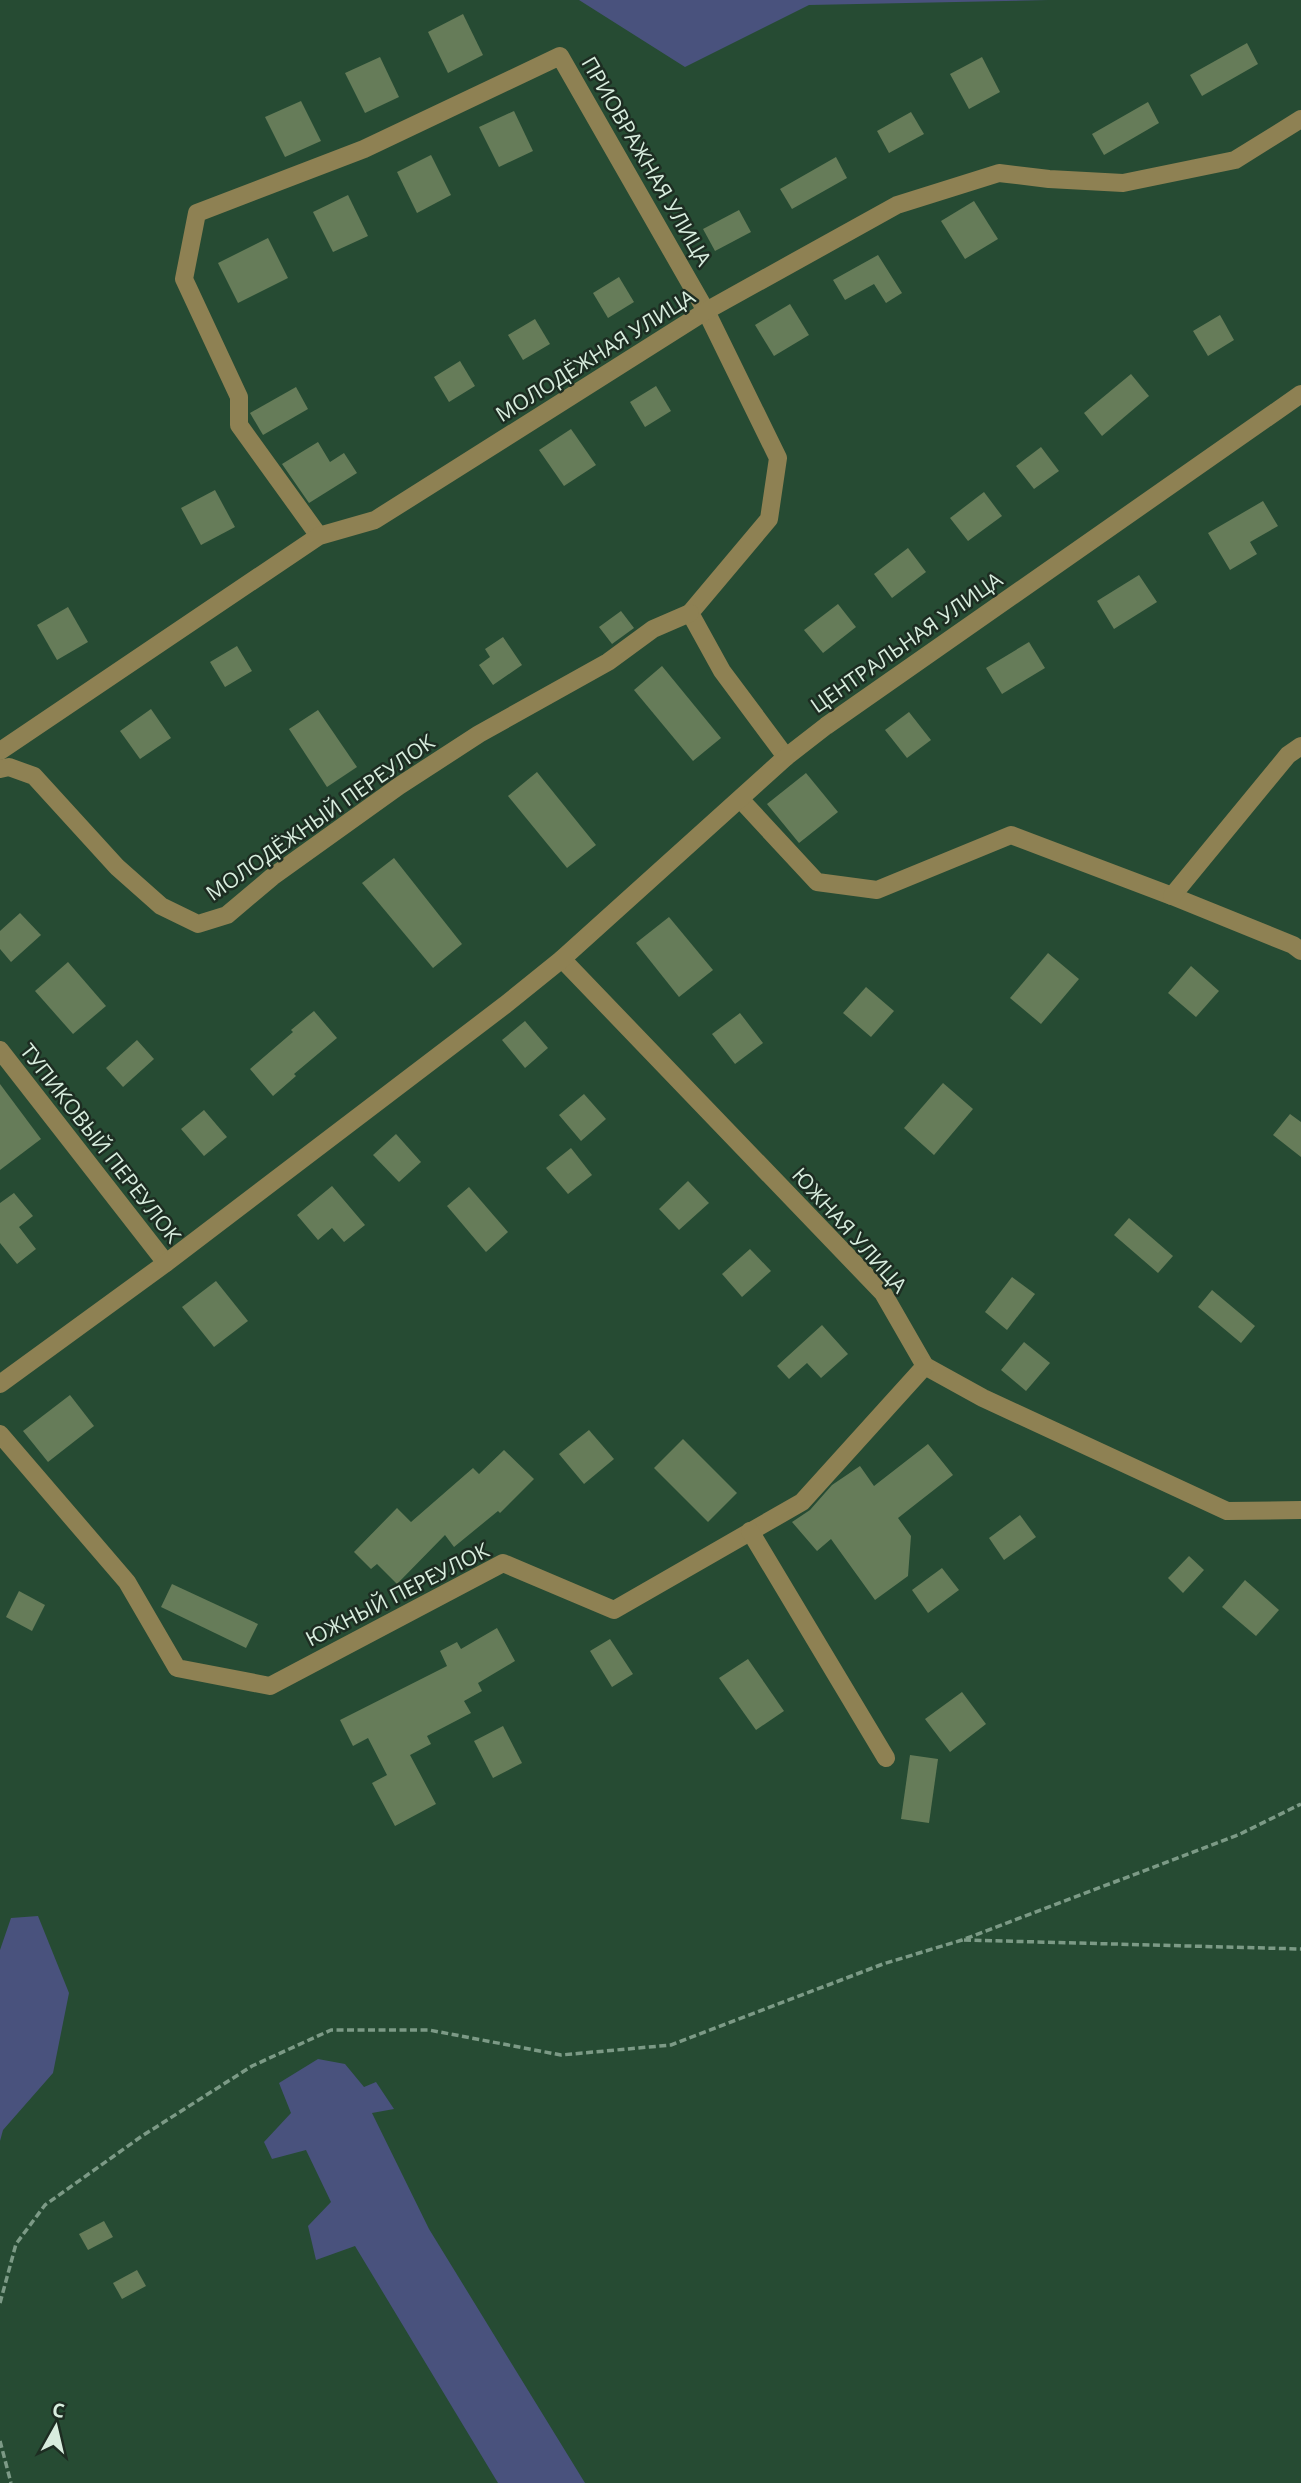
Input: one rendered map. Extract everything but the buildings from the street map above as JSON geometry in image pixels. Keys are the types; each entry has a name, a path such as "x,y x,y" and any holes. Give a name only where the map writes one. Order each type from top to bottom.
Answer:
{"street":[{"name":"ПРИОВРАЖНАЯ УЛИЦА","path":"319,536 239,425 239,397 184,279 197,213 364,149 560,56 706,311 778,458 769,519 690,613"},
{"name":"МОЛОДЁЖНАЯ УЛИЦА","path":"0,751 319,536 376,520 706,311 897,205 999,173 1049,180 1123,183 1235,160 1301,119"},
{"name":"ЦЕНТРАЛЬНАЯ УЛИЦА","path":"0,1384 166,1263 505,1005 562,959 786,757 826,726 1301,394"},
{"path":"690,613 722,671 786,757"},
{"name":"МОЛОДЁЖНЫЙ ПЕРЕУЛОК","path":"0,769 9,767 34,776 117,867 162,906 198,924 227,915 272,877 399,786 479,734 608,662 653,629 690,613"},
{"path":"1172,896 1288,755 1301,747"},
{"path":"741,800 817,882 877,890 1011,835 1172,896 1297,948"},
{"name":"ЮЖНАЯ УЛИЦА","path":"562,959 883,1293 925,1366"},
{"name":"ТУПИКОВЫЙ ПЕРЕУЛОК","path":"0,1050 166,1263"},
{"path":"925,1366 984,1398 1227,1511 1301,1510"},
{"name":"ЮЖНЫЙ ПЕРЕУЛОК","path":"0,1434 127,1582 177,1668 270,1686 503,1563 614,1610 802,1502 925,1366"},
{"path":"750,1531 886,1758"}],"path":[{"path":"0,2303 16,2244 45,2205 142,2136 252,2066 331,2030 429,2030 561,2055 671,2045 883,1964 962,1940 1238,1835 1301,1804"},
{"path":"962,1940 1301,1949"},
{"path":"0,2441 11,2483"}],"shaded area":[{"path":"579,0 1048,0 809,5 685,67"},
{"path":"38,1916 69,1993 53,2073 3,2130 0,2141 0,1950 11,1918"},
{"path":"318,2059 345,2064 364,2087 376,2082 394,2109 372,2113 429,2229 585,2483 498,2483 355,2246 316,2260 308,2226 331,2202 306,2150 272,2159 264,2142 291,2113 279,2083"}]}
